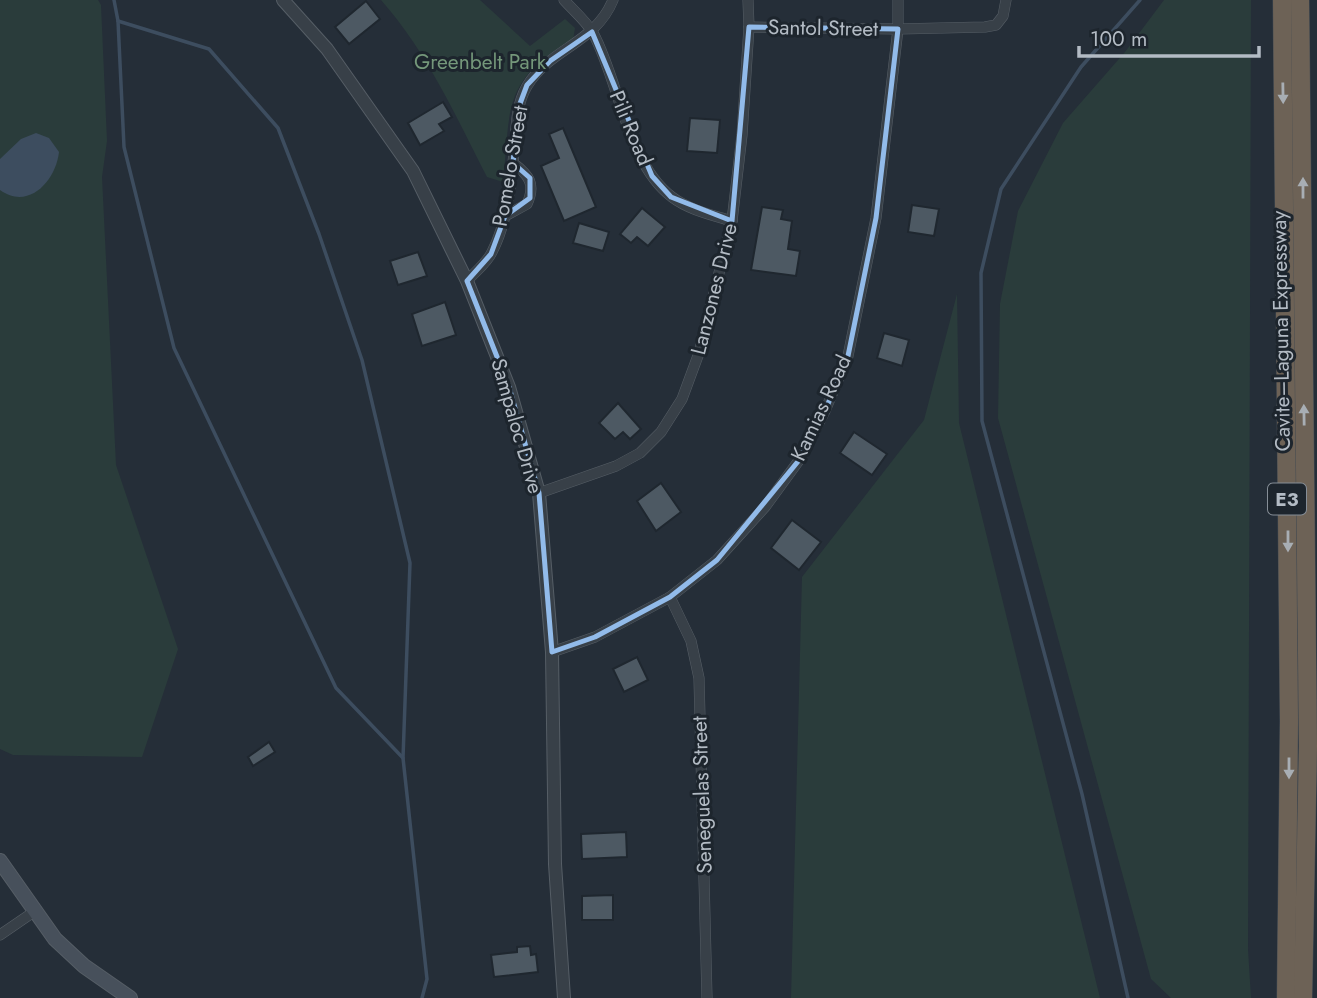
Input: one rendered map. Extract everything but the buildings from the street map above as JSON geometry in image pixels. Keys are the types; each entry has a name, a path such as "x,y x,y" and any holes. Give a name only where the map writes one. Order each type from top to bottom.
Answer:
{"highway":[{"name":"Cavite–Laguna Expressway","path":"1282,0 1289,721 1286,998"},
{"name":"Cavite–Laguna Expressway","path":"1300,0 1308,746 1303,998"}],"main road":[{"path":"0,861 55,939 84,966 130,998"}],"street":[{"name":"Sampaloc Drive","path":"283,0 327,49 413,171 467,281 509,387 539,493 552,652 555,864 564,998"},
{"name":"Pili Road","path":"565,0 592,32 640,156 652,177 671,197 692,208 732,221"},
{"path":"592,32 606,17 613,0"},
{"name":"Lanzones Drive","path":"539,493 615,466 640,453 661,432 682,399 699,353 732,221 742,135 749,27 748,0"},
{"name":"Kamias Road","path":"552,652 595,637 670,597 717,560 772,498 800,459 825,411 848,356 876,218 898,29 898,0"},
{"name":"Santol Street","path":"749,27 898,29 996,25 1003,16 1006,0"},
{"name":"Pomelo Street","path":"467,281 491,254 505,216 518,109 527,85 550,61 592,32"},
{"path":"505,216 527,204 532,190 526,172 513,163"},
{"name":"Seneguelas Street","path":"670,597 691,640 699,678 707,998"},
{"path":"0,935 35,911"}],"highlighted area":[{"path":"749,27 898,29 876,218 848,356 825,411 800,459 717,560 670,597 595,637 552,652 539,493 509,387 467,281 491,254 505,216 530,198 530,178 513,163 518,109 527,85 550,61 592,32 652,176 671,197 732,221"}],"green space":[{"path":"0,0 98,0 101,5 107,141 102,177 116,465 178,649 142,757 13,755 0,749"},
{"name":"Greenbelt Park","path":"381,0 480,0 530,46 565,19 575,28 573,40 533,69 521,83 510,116 503,182 487,177 427,63"},
{"path":"1164,0 1251,0 1248,949 1251,998 1171,998 1151,979 998,418 1000,304 1018,211 1063,123 1125,52"},
{"path":"957,294 959,423 1100,998 791,998 802,577 924,420"}],"water":[{"path":"36,133 49,138 59,152 57,163 47,182 31,195 11,196 0,190 0,159 21,139"}],"waterway":[{"path":"114,0 118,21 124,147 174,348 336,688 403,758"},
{"path":"1128,998 1082,794 982,421 981,273 1001,189 1081,67 1140,0"},
{"path":"118,21 209,49 278,128 319,234 362,360 410,563 403,758 427,979 422,998"}]}
